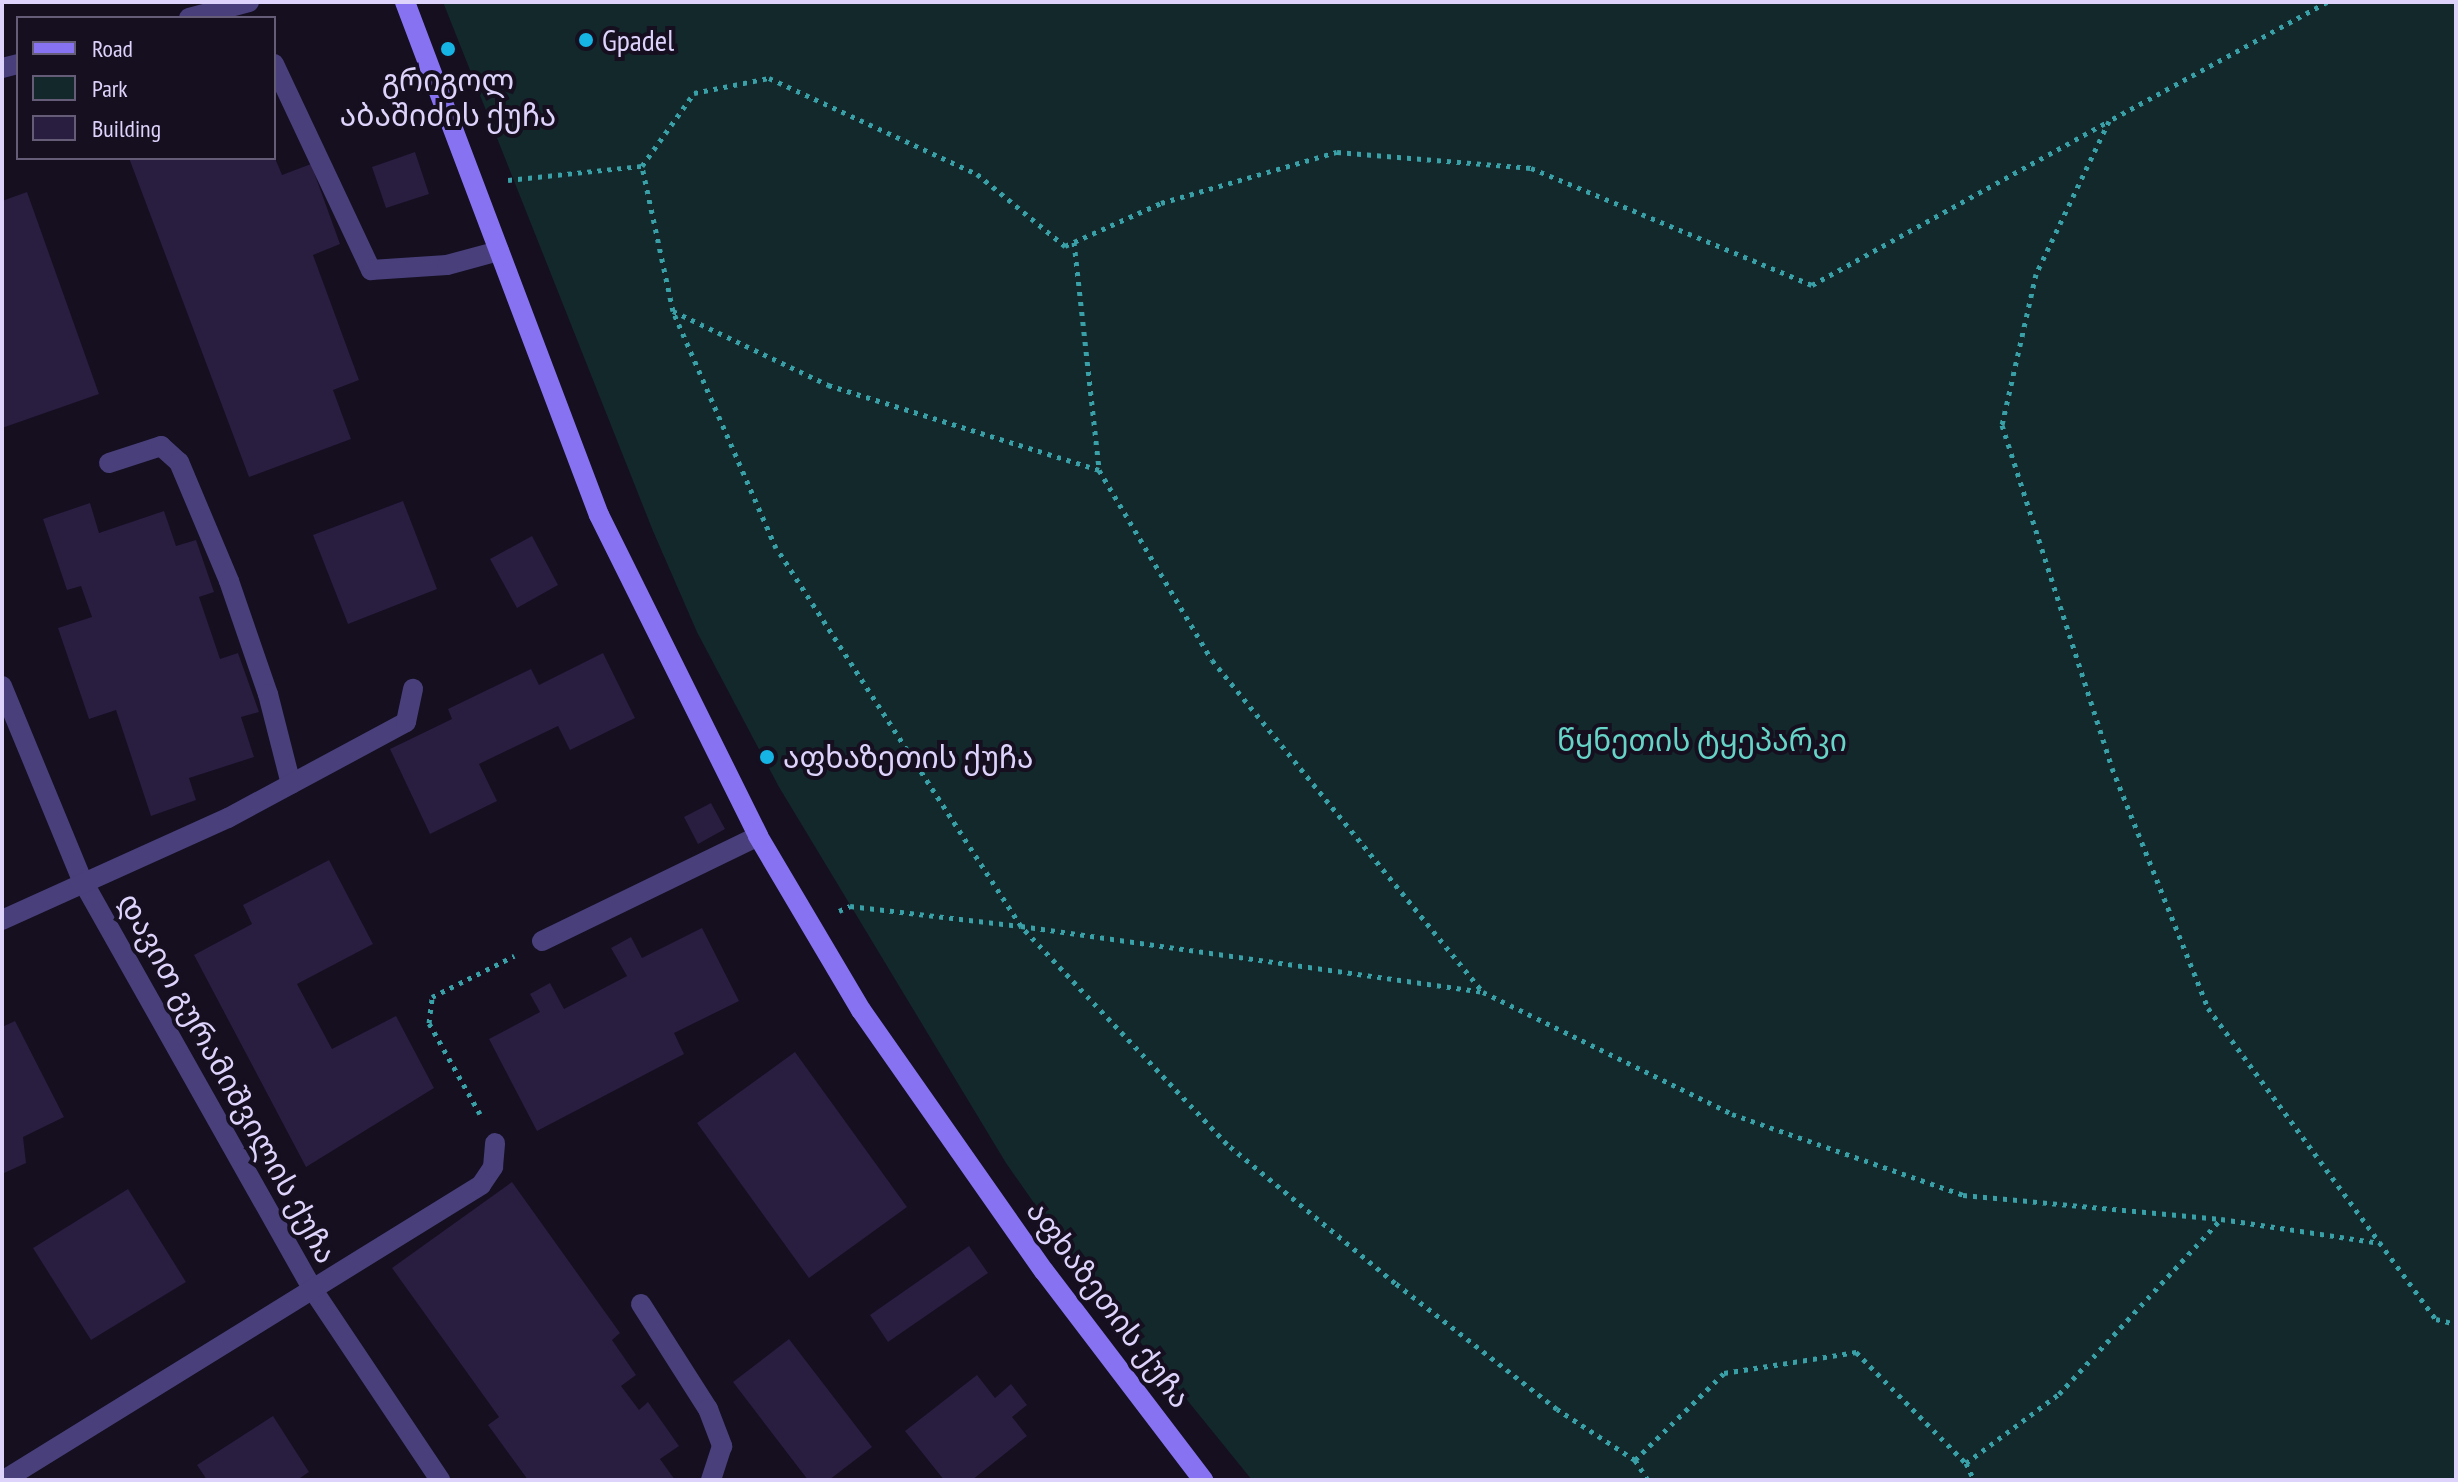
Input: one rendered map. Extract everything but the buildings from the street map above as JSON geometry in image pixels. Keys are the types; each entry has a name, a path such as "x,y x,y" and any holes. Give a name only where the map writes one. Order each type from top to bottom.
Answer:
{"street":[{"path":"196,16 249,2"},
{"name":"აფხაზეთის ქუჩა","path":"405,2 599,515 758,836 861,1010 1044,1271 1203,1480"},
{"path":"276,68 371,270 447,265 499,251"},
{"path":"109,463 161,446 179,462 229,581 291,784"},
{"name":"დავით გურამიშვილის ქუჩა","path":"2,686 82,880 315,1293 440,1480"},
{"path":"2,920 291,784 406,722 413,689"},
{"path":"534,945 758,836"},
{"path":"4,1480 315,1293 481,1185 493,1167 495,1143"},
{"path":"641,1304 708,1409 722,1446 711,1480"}],"path":[{"path":"1648,1480 1635,1460 1395,1283 1227,1144 1021,926 776,548 673,311 642,166 694,93 769,78 977,174 1065,246 1161,203 1337,152 1531,168 1812,285 2327,2"},
{"path":"2109,121 2036,274 2002,425 2112,768 2208,1008 2436,1319 2456,1324"},
{"path":"505,180 642,166"},
{"path":"1074,242 1099,470 1212,660 1483,992"},
{"path":"673,311 828,385 1099,470"},
{"path":"838,912 850,906 1021,926 1483,992 1732,1114 1963,1195 2221,1219 2380,1243"},
{"path":"495,1143 429,1023 432,997 534,945"},
{"path":"1966,1463 2059,1394 2221,1219"},
{"path":"1635,1460 1724,1373 1856,1352 1966,1463 1974,1480"}],"green space":[{"name":"წყნეთის ტყეპარკი","path":"443,2 2456,2 2456,1480 1252,1480 1076,1263 1006,1163 779,787 697,632 653,531"}],"place":[{"name":"Gpadel","path":"586,40"},
{"name":"გრიგოლ აბაშიძის ქუჩა","path":"448,49"},
{"name":"აფხაზეთის ქუჩა","path":"767,757"}]}
